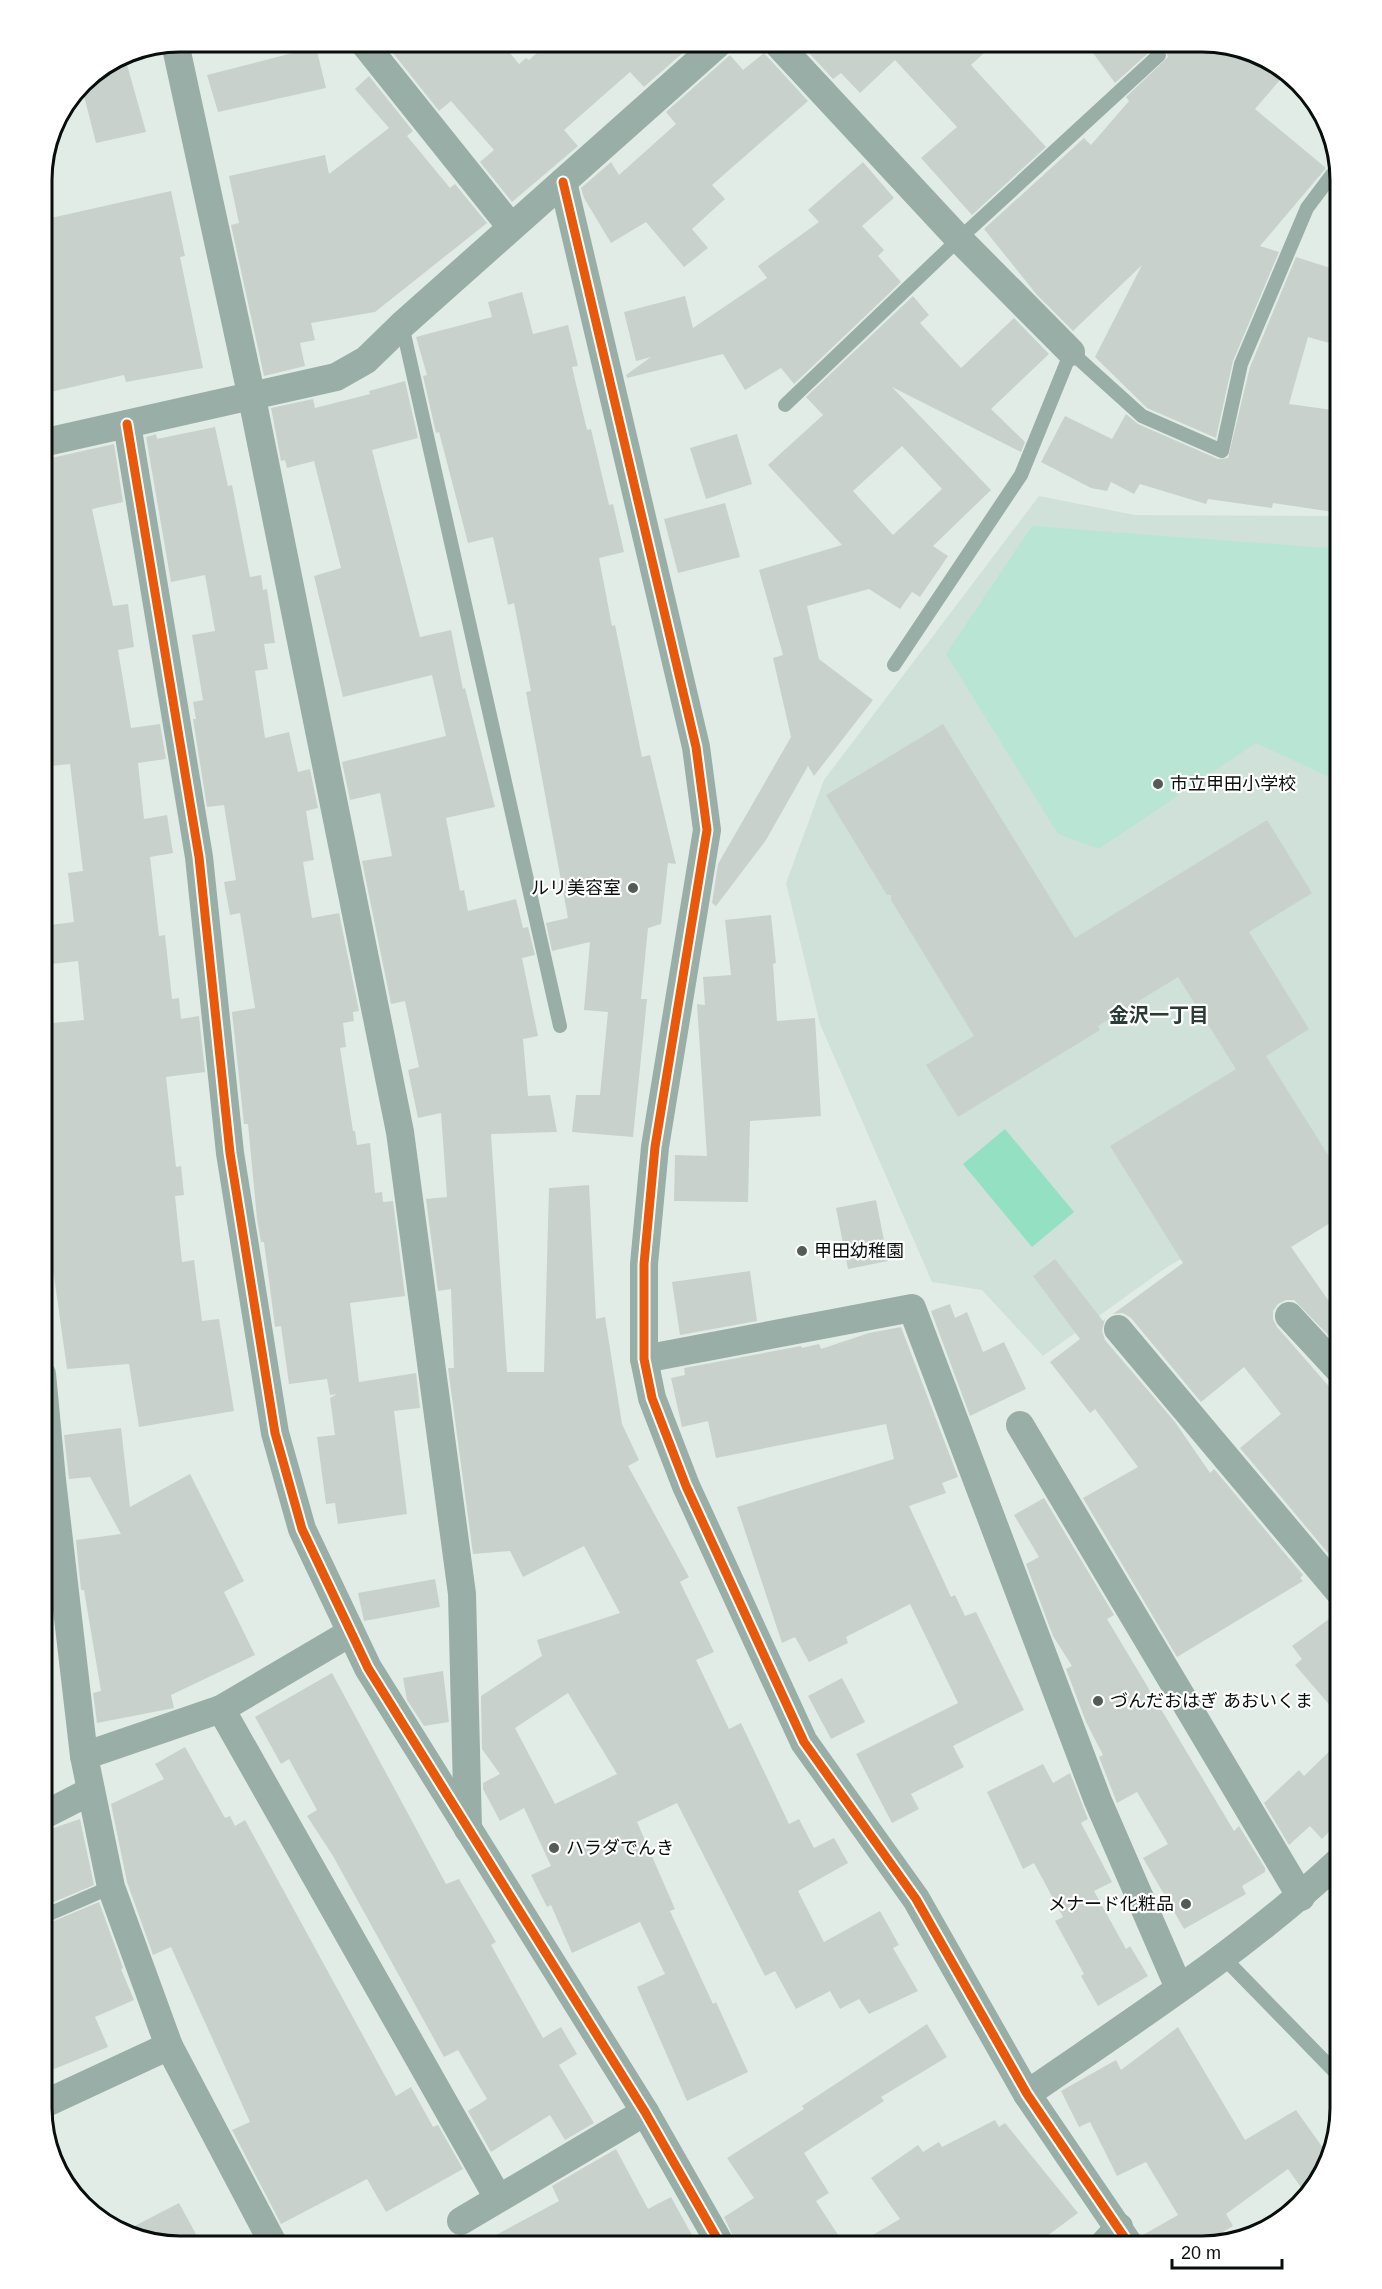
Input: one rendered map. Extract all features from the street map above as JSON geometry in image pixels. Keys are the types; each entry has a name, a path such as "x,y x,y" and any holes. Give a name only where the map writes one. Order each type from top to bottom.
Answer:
{"street":[{"path":"177,52 252,398 400,1132 462,1594 468,1829"},
{"path":"371,52 511,227"},
{"path":"53,441 252,398 336,377 366,360 511,227 708,53"},
{"path":"786,53 959,239 1071,352"},
{"path":"564,182 696,747 706,830 655,1147 644,1264 644,1359 652,1398 686,1486 804,1742 916,1899 1027,2094 1115,2236"},
{"path":"127,424 199,857 230,1154 275,1433 302,1529 368,1668 645,2112 716,2236"},
{"path":"644,1359 912,1308 1098,1801 1179,1988"},
{"path":"1289,1316 1330,1360"},
{"path":"1118,1329 1330,1581"},
{"path":"1020,1425 1301,1897"},
{"path":"52,1483 84,1756 111,1887 169,2046 269,2236"},
{"path":"84,1756 221,1708 350,1633"},
{"path":"221,1708 498,2198"},
{"path":"52,1811 91,1791"},
{"path":"1027,2094 1223,1956 1301,1897 1330,1869"},
{"path":"52,2100 169,2046"},
{"path":"461,2221 645,2112"}],"lane":[{"path":"785,405 959,239 1159,55"},
{"path":"894,665 1021,475 1071,352 1142,416 1222,451 1241,364 1307,208 1330,178"},
{"path":"402,325 560,1026"},
{"path":"52,1913 111,1887"},
{"path":"1223,1956 1330,2067"}],"shaded area":[{"path":"1039,496 1135,515 1330,516 1330,1175 1167,1267 1043,1356 982,1290 932,1282 820,1024 786,883 824,780"},
{"path":"1032,526 1330,548 1330,777 1256,743 1099,849 1058,834 946,654"},
{"path":"1005,1129 1074,1212 1032,1247 963,1164"}],"building":[{"path":"296,52 317,52 326,88 218,112 207,75"},
{"path":"509,52 519,64 526,58 529,60 538,52 683,52 644,87 630,72 564,130 578,146 512,202 480,162 494,150 451,101 439,111 393,53"},
{"path":"764,53 808,101 712,185 725,199 692,229 708,248 684,267 646,222 611,243 584,198 581,188 611,162 619,175 676,124 666,112 730,55 743,70"},
{"path":"809,53 984,53 971,65 1046,147 972,215 921,158 957,127 895,60 860,93 841,73 833,79"},
{"path":"1093,53 1148,53 1115,83"},
{"path":"1166,53 1227,55 1243,59 1273,74 1280,80 1255,109 1326,168 1260,246 1279,252 1233,361 1216,438 1147,408 1095,357 1142,265 1073,331 1037,295 984,229 1084,138 1091,145 1129,101 1126,97 1168,57"},
{"path":"127,65 146,132 96,143 84,96 109,74"},
{"path":"369,76 413,131 407,136 450,188 455,184 487,223 375,312 311,323 315,340 300,343 305,366 264,376 231,225 239,223 229,176 325,155 329,174 389,128 355,89"},
{"path":"863,162 894,198 862,226 884,250 878,256 901,282 794,384 781,368 745,390 723,354 627,378 626,375 651,357 636,361 624,312 685,296 693,328 767,278 758,266 819,222 808,210"},
{"path":"171,191 185,256 180,257 203,368 126,382 124,375 53,391 53,218"},
{"path":"1296,257 1330,268 1330,343 1308,337 1289,404 1330,410 1330,512 1273,503 1272,508 1208,499 1206,504 1140,484 1134,494 1111,482 1107,491 1091,488 1041,462 1065,416 1112,439 1126,414 1138,424 1218,459 1228,458 1250,367"},
{"path":"522,292 533,334 568,325 578,366 572,367 587,430 591,429 609,505 613,504 624,552 599,558 612,626 615,625 642,757 650,755 676,864 668,863 661,924 648,928 641,999 647,999 633,1137 572,1132 576,1095 600,1095 608,1012 584,1010 590,942 552,951 546,923 568,918 526,692 531,691 514,603 508,605 493,537 468,543 439,432 436,433 423,376 427,375 416,337 492,317 488,302"},
{"path":"913,296 929,315 920,323 961,368 1014,318 1049,354 991,409 1025,442 1021,452 892,387 991,490 933,546 948,556 920,597 912,592 900,609 869,589 807,606 819,659 873,700 814,776 808,766 766,840 716,906 712,903 718,864 791,737 773,658 783,655 759,570 842,545 768,465 823,415 806,397","holes":["902,446 942,489 893,535 853,491"]},
{"path":"405,381 418,438 372,450 420,637 451,630 463,689 465,688 495,807 446,818 460,891 464,890 468,911 516,899 523,928 528,927 535,955 522,958 538,1036 523,1039 528,1096 550,1095 557,1132 491,1134 507,1372 544,1372 549,1188 589,1185 596,1319 605,1317 622,1424 639,1460 628,1466 689,1577 680,1582 714,1652 696,1660 729,1729 741,1723 789,1824 799,1819 814,1848 834,1838 848,1863 798,1891 824,1942 880,1911 899,1945 893,1948 918,1991 869,2014 859,1999 840,2009 830,1991 796,2009 775,1971 765,1976 677,1803 637,1822 675,1909 670,1911 713,2004 716,2002 748,2072 687,2101 637,1987 665,1974 640,1922 572,1953 551,1905 547,1907 531,1875 551,1866 524,1808 500,1821 483,1789 483,1783 500,1774 482,1749 481,1696 542,1656 537,1640 620,1613 584,1546 523,1577 510,1551 473,1554 448,1368 454,1368 451,1289 438,1291 426,1199 447,1197 441,1113 418,1118 408,1070 419,1067 405,1001 391,1004 362,861 392,856 380,793 350,800 342,762 446,736 432,675 343,697 314,576 341,568 314,461 287,468 285,460 281,461 271,408 313,399 315,408 370,394 369,391","holes":["568,1693 617,1774 555,1804 515,1728"]},
{"path":"215,427 228,486 232,485 250,577 261,575 263,590 267,589 275,643 264,644 268,669 255,671 265,738 289,732 298,772 310,769 318,808 306,811 314,860 303,862 312,918 339,913 359,1011 353,1012 354,1021 343,1023 346,1047 340,1048 353,1131 355,1131 357,1145 370,1143 375,1193 382,1192 383,1202 393,1201 405,1296 350,1303 359,1382 416,1373 420,1408 394,1411 407,1514 338,1524 335,1503 326,1504 317,1437 335,1435 330,1398 337,1394 330,1395 327,1379 289,1384 281,1326 275,1327 264,1242 261,1242 257,1219 248,1124 244,1124 232,1012 255,1008 240,913 230,915 224,882 236,880 224,805 207,807 193,719 196,719 193,702 203,700 192,635 215,631 205,575 171,582 146,437 156,434 157,439"},
{"path":"737,434 752,484 706,499 690,448"},
{"path":"114,444 123,502 92,509 113,606 128,604 134,647 118,650 131,728 160,724 166,759 138,763 144,819 167,815 173,853 150,857 159,936 165,935 172,999 179,998 181,1019 199,1016 205,1072 166,1077 176,1167 181,1166 184,1195 175,1196 182,1262 194,1260 202,1321 219,1319 234,1411 139,1427 129,1364 67,1369 52,1265 53,1023 84,1020 78,961 53,964 53,925 74,922 68,873 83,871 70,764 53,766 53,458"},
{"path":"725,503 740,557 678,573 664,519"},
{"path":"943,724 1075,938 1267,820 1312,893 1249,932 1309,1029 1266,1056 1330,1158 1330,1223 1291,1247 1330,1303 1330,1337 1294,1300 1286,1300 1278,1304 1273,1311 1273,1319 1277,1327 1330,1388 1330,1551 1328,1553 1240,1448 1281,1414 1244,1367 1201,1402 1131,1318 1123,1313 1113,1314 1183,1263 1110,1146 1236,1069 1178,977 1098,1026 1100,1030 958,1117 926,1065 974,1036 891,900 891,895 887,895 826,795"},
{"path":"771,915 776,963 773,964 777,1021 815,1018 821,1116 750,1121 748,1202 674,1201 675,1155 707,1156 697,1004 705,1005 703,977 731,975 725,920"},
{"path":"876,1200 888,1261 848,1269 836,1208"},
{"path":"1055,1259 1103,1321 1105,1319 1102,1331 1105,1340 1175,1422 1210,1473 1214,1469 1303,1575 1300,1578 1303,1581 1177,1657 1083,1498 1138,1467 1095,1409 1090,1413 1050,1362 1080,1339 1033,1276"},
{"path":"750,1271 757,1321 680,1335 672,1282"},
{"path":"950,1304 955,1318 967,1312 983,1352 1004,1342 1026,1389 970,1416 931,1311"},
{"path":"901,1327 958,1477 942,1483 946,1493 909,1506 951,1597 955,1595 965,1616 976,1612 1024,1710 953,1746 964,1767 911,1794 919,1809 892,1823 856,1754 958,1703 910,1604 846,1637 848,1643 809,1662 795,1637 782,1643 737,1507 894,1459 886,1424 716,1458 708,1421 682,1427 671,1378 685,1375 684,1368 801,1346 802,1348 819,1344 821,1349 869,1333"},
{"path":"121,1428 130,1507 190,1474 244,1581 224,1592 255,1655 171,1695 174,1708 97,1723 93,1693 101,1691 84,1590 81,1590 76,1540 121,1534 90,1477 69,1479 64,1435"},
{"path":"1044,1498 1114,1615 1107,1619 1234,1831 1239,1826 1265,1868 1265,1872 1242,1886 1246,1894 1184,1929 1143,1858 1168,1844 1137,1792 1117,1803 1099,1757 1103,1755 1086,1722 1066,1669 1072,1666 1053,1636 1026,1564 1039,1557 1014,1515"},
{"path":"435,1579 440,1607 364,1621 358,1593"},
{"path":"1330,1618 1330,1705 1295,1665 1302,1659 1292,1646"},
{"path":"443,1671 449,1722 424,1726 407,1700 403,1678"},
{"path":"332,1673 446,1884 459,1879 496,1942 491,1945 543,2038 561,2027 577,2054 559,2065 594,2123 565,2140 550,2115 491,2152 468,2111 487,2099 458,2050 444,2057 333,1856 307,1816 317,1810 289,1759 281,1764 255,1717"},
{"path":"842,1678 865,1722 831,1739 808,1696"},
{"path":"185,1747 225,1818 230,1816 235,1826 245,1820 396,2096 411,2087 433,2127 438,2125 463,2169 386,2212 367,2179 281,2224 232,2130 250,2122 171,1947 153,1955 127,1882 111,1804 164,1779 155,1764"},
{"path":"1330,1751 1330,1831 1322,1839 1310,1826 1289,1845 1264,1803 1299,1770 1304,1776"},
{"path":"1043,1764 1053,1783 1070,1773 1088,1819 1081,1823 1112,1882 1094,1891 1126,1949 1130,1946 1148,1976 1098,2006 1081,1976 1084,1974 1055,1921 1063,1917 1034,1863 1023,1869 987,1792"},
{"path":"80,1819 94,1885 52,1903 52,1829"},
{"path":"99,1902 123,1968 121,1969 134,2000 95,2017 108,2047 52,2070 52,1922"},
{"path":"927,2024 947,2057 881,2097 884,2101 804,2153 829,2193 816,2201 839,2236 733,2236 724,2217 754,2198 727,2158 804,2109 802,2106"},
{"path":"1178,2027 1245,2140 1296,2110 1323,2148 1320,2158 1302,2188 1288,2169 1226,2214 1233,2226 1218,2235 1143,2236 1178,2215 1146,2162 1117,2176 1090,2122 1079,2127 1061,2091 1116,2060 1121,2070"},
{"path":"995,2120 999,2127 1005,2123 1078,2213 1047,2236 871,2236 900,2219 871,2178 918,2145 923,2152 939,2142 942,2147"},
{"path":"616,2149 648,2209 671,2197 692,2236 494,2236 559,2201 552,2186"},
{"path":"179,2203 197,2236 155,2234 133,2227"}],"cycle path":[{"path":"563,182 696,747 707,830 655,1147 644,1264 644,1359 652,1398 686,1486 804,1742 916,1899 1027,2094 1124,2236"},
{"path":"127,424 199,857 230,1153 275,1433 302,1529 368,1668 645,2112 716,2236"}],"place":[{"name":"市立甲田小学校","path":"1158,784"},
{"name":"ルリ美容室","path":"633,888"},
{"name":"甲田幼稚園","path":"802,1251"},
{"name":"づんだおはぎ あおいくま","path":"1098,1701"},
{"name":"ハラダでんき","path":"554,1848"},
{"name":"メナード化粧品","path":"1186,1904"}],"district":[{"name":"金沢一丁目","path":"1159,1015"}]}
